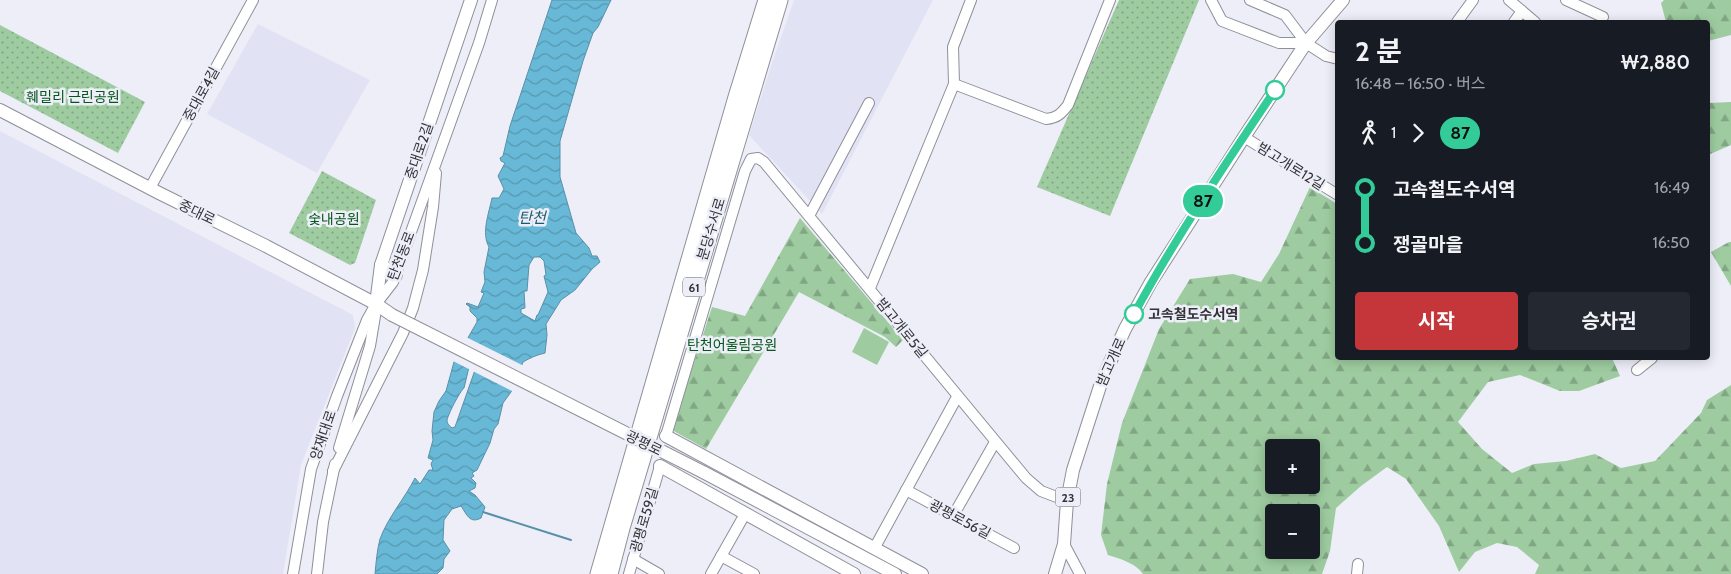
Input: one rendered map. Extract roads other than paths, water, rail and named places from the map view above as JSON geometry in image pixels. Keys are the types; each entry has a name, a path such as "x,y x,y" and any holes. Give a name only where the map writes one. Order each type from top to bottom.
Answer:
{"highway":[{"path":"736,97 745,41 756,0"},
{"name":"분당수서로","path":"598,574 736,97 776,1"},
{"name":"분당수서로","path":"610,574 624,518 776,1"}],"main road":[{"name":"중대로2길","path":"376,304 381,265 471,0"},
{"name":"밤고개로","path":"1055,574 1064,544 1067,502 1073,470 1102,380 1117,346 1151,282 1244,137 1306,43 1343,0"},
{"name":"중대로","path":"0,110 266,246 376,304 392,315"},
{"path":"381,265 396,275"},
{"name":"광평로","path":"392,315 703,472 895,574"},
{"path":"666,436 922,574"},
{"path":"695,487 683,474 681,467 683,460 688,456 700,454"},
{"path":"660,466 854,574"}],"street":[{"name":"중대로4길","path":"150,188 253,0"},
{"name":"탄천동로","path":"317,574 323,522 333,471 370,346 376,304 393,282 396,275 479,43 492,0"},
{"path":"870,288 954,84 953,47 971,0"},
{"path":"954,84 1046,119 1055,118 1068,105 1110,0"},
{"path":"1250,0 1285,15 1306,43 1326,56 1335,58"},
{"path":"1458,20 1473,0"},
{"path":"1509,0 1533,20"},
{"path":"1566,0 1603,16"},
{"path":"1216,1 1222,21 1279,43 1306,43"},
{"path":"1515,20 1522,11"},
{"path":"809,216 870,103"},
{"name":"밤고개로12길","path":"1244,137 1335,193"},
{"path":"333,471 399,341 413,308 423,270 437,157"},
{"name":"밤고개로5길","path":"666,436 745,171 751,159 758,158 764,162 870,288 1026,478 1041,491 1067,502"},
{"name":"양재대로","path":"293,574 311,469 337,396 367,320 376,304"},
{"path":"1637,370 1650,360"},
{"path":"875,548 957,396"},
{"path":"953,516 995,442"},
{"name":"광평로59길","path":"629,574 660,466"},
{"name":"광평로56길","path":"906,490 1014,548"},
{"path":"711,574 745,514"},
{"path":"1064,544 1080,574"},
{"path":"722,556 754,574"},
{"path":"633,559 659,574"}],"water":[{"name":"탄천","path":"552,0 611,0 598,27 593,33 560,141 560,177 576,233 589,248 592,256 597,256 600,262 575,290 561,300 546,324 545,353 523,362 511,392 503,403 498,424 494,429 490,443 477,470 472,473 474,476 471,478 476,483 475,488 469,491 485,507 481,518 477,520 471,519 461,506 452,509 444,520 443,540 450,551 444,559 443,568 437,574 375,574 379,543 387,523 415,478 420,484 429,470 433,470 431,464 433,460 428,458 433,440 434,412 446,391 454,362 477,322 477,318 466,304 478,307 484,293 481,292 485,282 484,272 489,247 486,236 486,223 492,198 499,198 504,189 498,176 505,163 500,158 503,156 510,126","holes":["534,257 540,257 544,261 546,275 544,276 548,292 535,321 521,313 521,309 525,308 524,291 527,291 529,265","469,367 475,370 455,427 452,428 447,421 451,409 464,388"]}],"waterway":[{"path":"483,512 571,540"}],"place":[{"name":"고속철도수서역","path":"1134,314"}],"park label":[{"name":"훼밀리 근린공원","path":"73,97"},
{"name":"숯내공원","path":"334,219"},
{"name":"탄천어울림공원","path":"732,345"}]}
